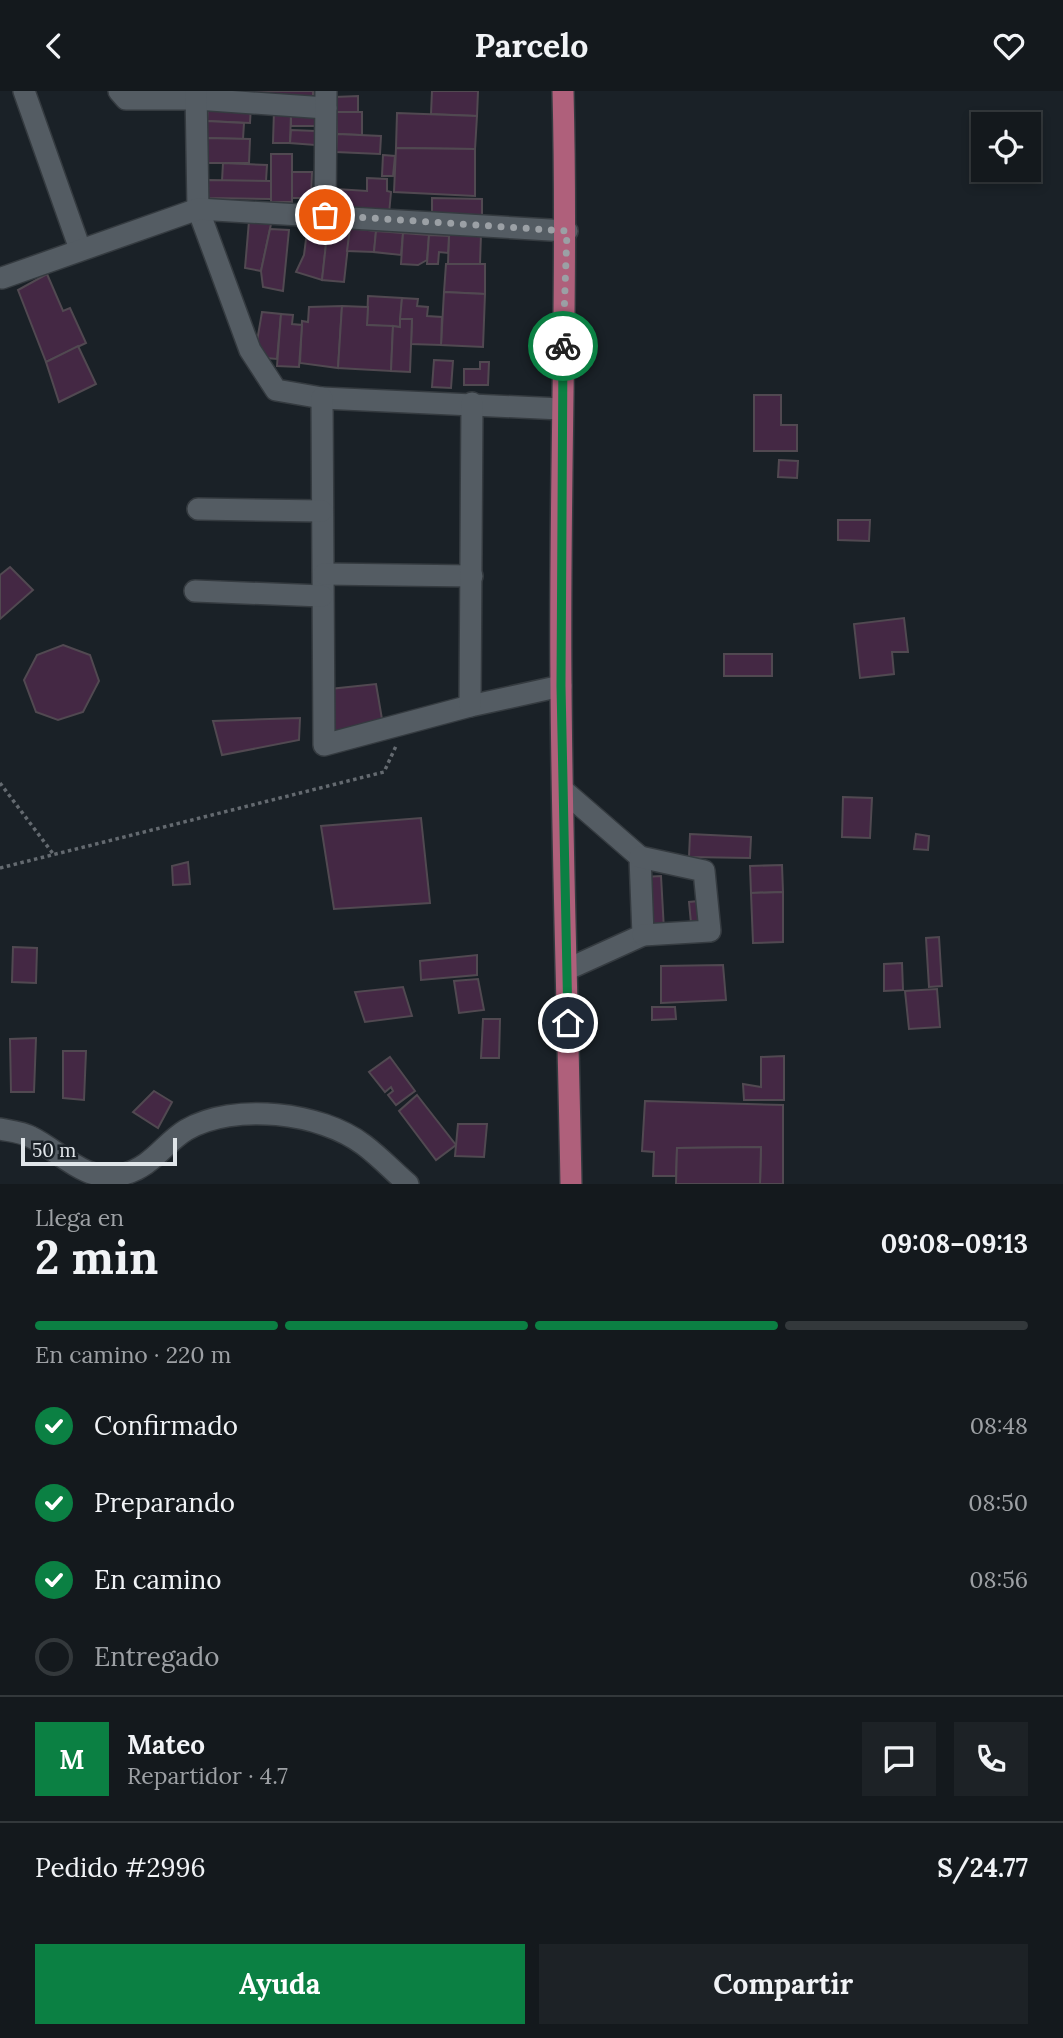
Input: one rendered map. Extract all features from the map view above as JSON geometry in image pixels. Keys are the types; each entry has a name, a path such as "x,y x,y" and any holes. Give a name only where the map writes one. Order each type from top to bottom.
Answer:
{"main road":[{"path":"564,91 567,231 561,409 561,686 570,1184"}],"street":[{"path":"24,91 80,249"},
{"path":"119,91 126,99 196,95 326,99 325,215"},
{"path":"196,95 198,209 250,350 276,390 322,398 561,409"},
{"path":"2,278 198,209 567,231"},
{"path":"322,398 324,745 470,706 561,686"},
{"path":"470,706 472,403"},
{"path":"198,509 322,511"},
{"path":"324,574 472,576"},
{"path":"195,591 322,596"},
{"path":"564,791 640,857 704,871 710,931 643,935 568,969"},
{"path":"640,857 643,935"},
{"path":"0,1129 28,1135 85,1173 120,1175 157,1158 186,1131 228,1117 269,1112 332,1127 363,1144 408,1184"}],"path":[{"path":"0,868 384,772 407,723"},
{"path":"0,783 54,855"}],"building":[{"path":"254,91 313,91 313,99 253,97"},
{"path":"432,91 478,91 477,116 431,114"},
{"path":"358,96 358,112 336,112 335,97"},
{"path":"208,104 251,105 250,123 207,121"},
{"path":"274,110 291,113 290,143 273,143"},
{"path":"317,112 317,126 291,126 291,113"},
{"path":"336,112 362,112 362,135 337,134"},
{"path":"397,113 477,116 475,149 396,148"},
{"path":"207,121 244,123 243,139 206,138"},
{"path":"291,130 316,131 315,145 290,143"},
{"path":"337,134 381,136 380,154 336,152"},
{"path":"206,138 250,139 249,163 206,163"},
{"path":"396,148 475,149 475,196 394,192"},
{"path":"271,154 292,154 292,202 271,202"},
{"path":"383,155 395,156 393,176 382,176"},
{"path":"223,163 267,165 266,181 222,181"},
{"path":"292,172 312,172 311,198 292,198"},
{"path":"367,178 387,179 387,191 391,192 389,214 335,210 337,189 367,191"},
{"path":"208,180 271,181 271,199 208,198"},
{"path":"432,198 482,199 482,216 432,215"},
{"path":"249,221 271,224 261,271 245,268"},
{"path":"308,224 328,226 322,280 296,272 304,255"},
{"path":"328,226 350,228 344,282 322,280"},
{"path":"350,228 376,231 374,252 347,251"},
{"path":"270,229 289,230 283,291 263,287 261,271"},
{"path":"376,231 403,233 401,255 374,252"},
{"path":"403,233 429,235 427,260 418,265 401,264"},
{"path":"481,234 480,264 448,264 449,235"},
{"path":"429,235 449,236 448,253 439,252 438,264 427,264"},
{"path":"446,264 485,264 485,294 444,292"},
{"path":"47,274 63,311 70,308 86,343 46,362 18,290"},
{"path":"444,292 485,294 483,347 441,345"},
{"path":"368,296 402,298 400,327 367,325"},
{"path":"402,298 418,299 417,306 428,307 427,316 442,317 441,345 411,344 412,319 400,319"},
{"path":"342,306 338,368 300,363 302,321 308,322 309,307"},
{"path":"342,306 368,307 367,325 393,326 391,371 338,368"},
{"path":"262,312 281,314 277,359 266,358 257,341"},
{"path":"281,314 293,315 292,324 302,325 299,367 277,366"},
{"path":"400,319 412,319 410,372 391,371 393,326 400,327"},
{"path":"78,346 96,384 59,402 46,362"},
{"path":"434,360 453,361 451,388 432,387"},
{"path":"480,362 489,362 488,385 464,385 464,369 480,369"},
{"path":"754,395 781,395 781,425 797,425 797,451 754,451"},
{"path":"779,460 798,461 797,478 778,477"},
{"path":"838,520 870,520 869,541 838,540"},
{"path":"10,567 33,590 0,619 0,575"},
{"path":"904,618 908,652 892,652 894,674 860,678 854,624"},
{"path":"63,645 90,655 99,681 83,712 58,720 36,712 24,680 37,655"},
{"path":"724,654 772,654 772,676 724,676"},
{"path":"376,684 383,725 333,732 330,689"},
{"path":"300,718 299,740 222,755 213,721"},
{"path":"843,797 872,798 870,838 842,837"},
{"path":"421,818 430,903 334,909 321,826"},
{"path":"690,834 751,837 750,858 689,857"},
{"path":"916,834 929,836 928,850 914,849"},
{"path":"188,862 190,884 173,885 172,866"},
{"path":"782,865 783,892 751,893 750,866"},
{"path":"661,876 664,930 648,931 644,877"},
{"path":"783,892 783,942 753,943 751,893"},
{"path":"708,900 710,922 691,923 689,902"},
{"path":"939,937 942,986 929,987 926,938"},
{"path":"13,947 37,948 36,983 12,982"},
{"path":"477,955 477,975 421,980 420,961"},
{"path":"902,963 903,990 884,991 884,964"},
{"path":"723,965 726,1000 661,1003 661,966"},
{"path":"478,979 484,1010 459,1013 454,981"},
{"path":"403,987 412,1016 365,1022 355,992"},
{"path":"937,989 940,1027 909,1029 905,991"},
{"path":"652,1007 675,1007 676,1019 652,1020"},
{"path":"483,1019 500,1019 499,1058 481,1058"},
{"path":"36,1038 34,1092 11,1092 10,1039"},
{"path":"63,1051 86,1051 84,1100 63,1098"},
{"path":"784,1056 784,1100 744,1100 743,1084 761,1087 761,1057"},
{"path":"390,1057 415,1091 396,1105 388,1095 393,1091 391,1087 385,1092 369,1072"},
{"path":"154,1091 172,1102 158,1128 133,1112"},
{"path":"417,1095 456,1145 436,1160 399,1111"},
{"path":"645,1101 783,1105 783,1184 760,1184 761,1147 677,1148 676,1176 653,1176 654,1152 642,1151"},
{"path":"458,1124 487,1124 484,1157 455,1156"},
{"path":"761,1147 760,1184 676,1184 677,1148"}],"way so far":[{"path":"325,215 567,231 563,346"}],"route":[{"path":"563,346 561,686 568,1023"}]}
